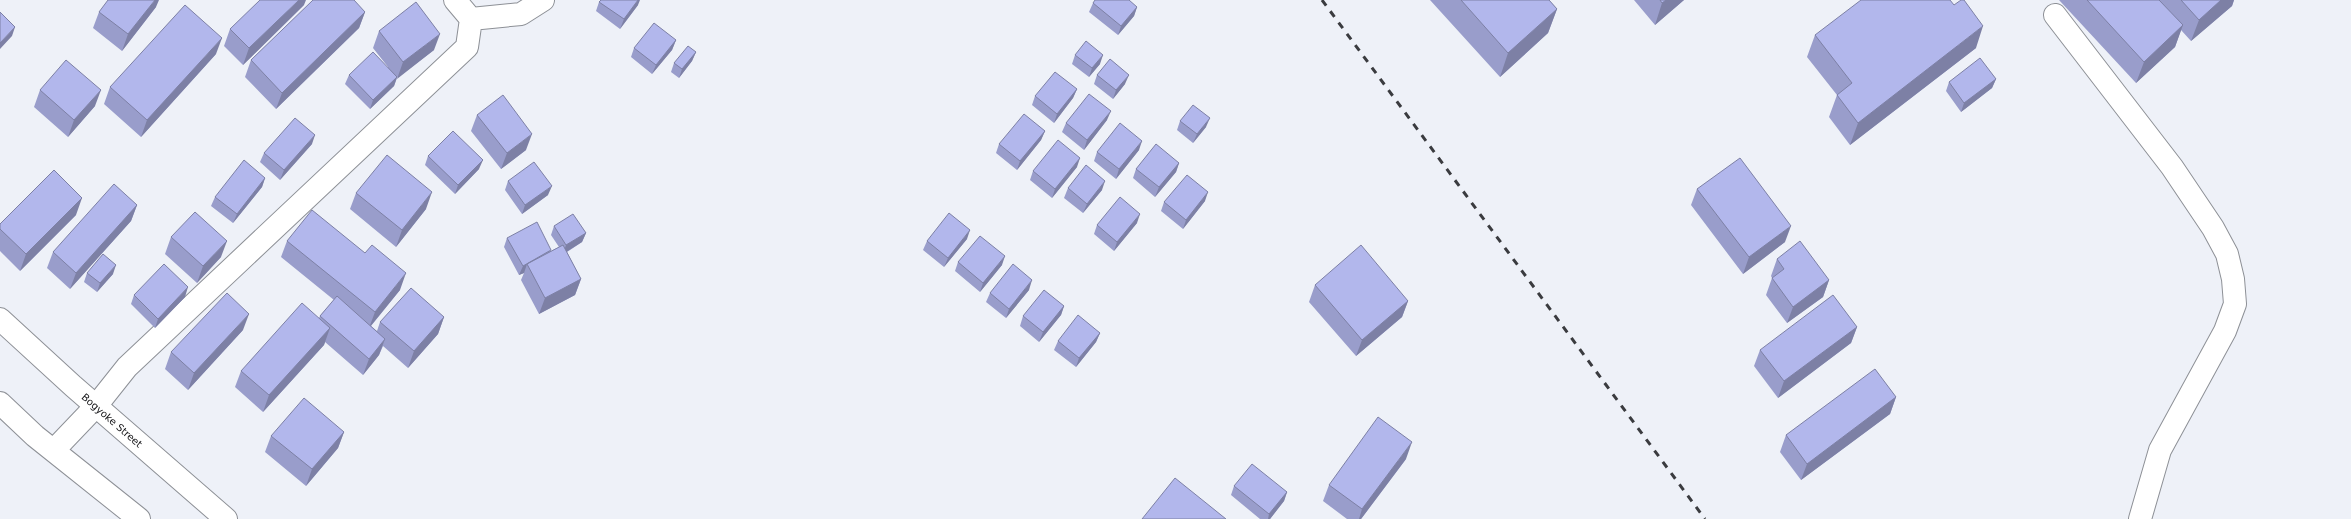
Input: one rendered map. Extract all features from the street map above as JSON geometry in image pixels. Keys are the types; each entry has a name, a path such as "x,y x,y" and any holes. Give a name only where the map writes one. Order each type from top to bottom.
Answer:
{"street":[{"path":"54,450 96,406 127,367 467,47 471,19 455,0"},
{"path":"471,19 521,14 543,0"},
{"path":"2055,15 2172,167 2213,228 2227,254 2234,279 2236,304 2225,331 2160,450 2140,519"},
{"name":"Bogyoke Street","path":"0,319 96,406 226,519"},
{"path":"0,403 54,450 139,519"}],"building":[{"path":"108,0 155,0 128,34 99,12"},
{"path":"260,0 299,0 249,48 230,29"},
{"path":"313,0 354,0 365,12 282,93 251,60"},
{"path":"601,0 638,0 624,19 599,2"},
{"path":"1095,0 1129,0 1137,7 1121,26 1093,3"},
{"path":"1461,0 1549,0 1557,9 1508,53"},
{"path":"1861,0 1950,0 1954,5 1961,0 1964,0 1983,26 1858,123 1837,95 1852,83 1815,35"},
{"path":"2087,0 2159,0 2183,25 2144,62"},
{"path":"2181,0 2221,0 2199,20"},
{"path":"416,2 440,34 403,62 379,31"},
{"path":"185,5 222,38 147,120 110,87"},
{"path":"0,12 15,27 0,43"},
{"path":"654,23 676,40 656,65 634,48"},
{"path":"1086,41 1103,55 1092,68 1075,55"},
{"path":"688,46 696,52 682,69 674,63"},
{"path":"373,52 397,77 373,100 349,75"},
{"path":"1980,58 1996,79 1964,103 1949,82"},
{"path":"1110,59 1129,75 1116,90 1097,75"},
{"path":"66,60 101,90 74,120 40,90"},
{"path":"1055,72 1077,89 1057,114 1035,96"},
{"path":"1089,94 1111,111 1087,140 1066,123"},
{"path":"503,95 532,134 507,153 477,115"},
{"path":"1193,105 1210,118 1197,134 1180,121"},
{"path":"1024,114 1045,131 1020,161 999,144"},
{"path":"295,118 315,135 284,170 264,153"},
{"path":"1120,123 1142,141 1119,169 1097,152"},
{"path":"453,131 483,160 458,185 428,156"},
{"path":"1058,140 1080,158 1055,189 1033,171"},
{"path":"1156,144 1179,163 1159,187 1136,169"},
{"path":"387,155 432,192 402,230 356,193"},
{"path":"1740,158 1791,226 1749,257 1697,189"},
{"path":"244,160 265,178 237,214 215,197"},
{"path":"534,162 552,186 525,205 508,181"},
{"path":"1086,165 1105,181 1087,204 1068,188"},
{"path":"54,170 82,198 26,254 0,229 0,224"},
{"path":"1187,175 1208,192 1186,220 1164,202"},
{"path":"114,184 137,205 76,273 53,252"},
{"path":"1120,197 1140,214 1117,242 1097,225"},
{"path":"312,210 365,253 372,245 406,273 375,312 287,241"},
{"path":"195,212 227,241 203,266 171,237"},
{"path":"949,213 970,230 948,258 927,241"},
{"path":"573,214 586,233 566,245 554,226"},
{"path":"537,222 551,250 523,266 507,238"},
{"path":"980,236 1005,256 983,283 958,262"},
{"path":"1800,241 1829,280 1793,307 1772,278 1784,269 1777,259"},
{"path":"563,245 581,279 545,298 527,264"},
{"path":"1361,245 1408,301 1362,340 1315,285"},
{"path":"103,254 116,265 100,283 87,273"},
{"path":"164,264 188,287 158,319 134,295"},
{"path":"1013,264 1032,280 1009,309 990,293"},
{"path":"411,288 444,317 414,351 380,322"},
{"path":"1044,290 1064,306 1043,332 1023,316"},
{"path":"227,293 249,314 194,373 171,352"},
{"path":"1833,295 1857,327 1784,381 1760,350"},
{"path":"337,296 385,339 369,359 320,316"},
{"path":"302,303 330,328 269,395 241,371"},
{"path":"1078,315 1100,333 1079,358 1058,341"},
{"path":"1875,369 1896,397 1807,464 1786,435"},
{"path":"304,398 344,432 312,469 271,436"},
{"path":"1378,417 1412,442 1362,509 1329,485"},
{"path":"1252,464 1287,492 1269,514 1234,486"},
{"path":"1175,478 1226,519 1142,519"}],"railway":[{"path":"1322,0 1705,519"}]}
